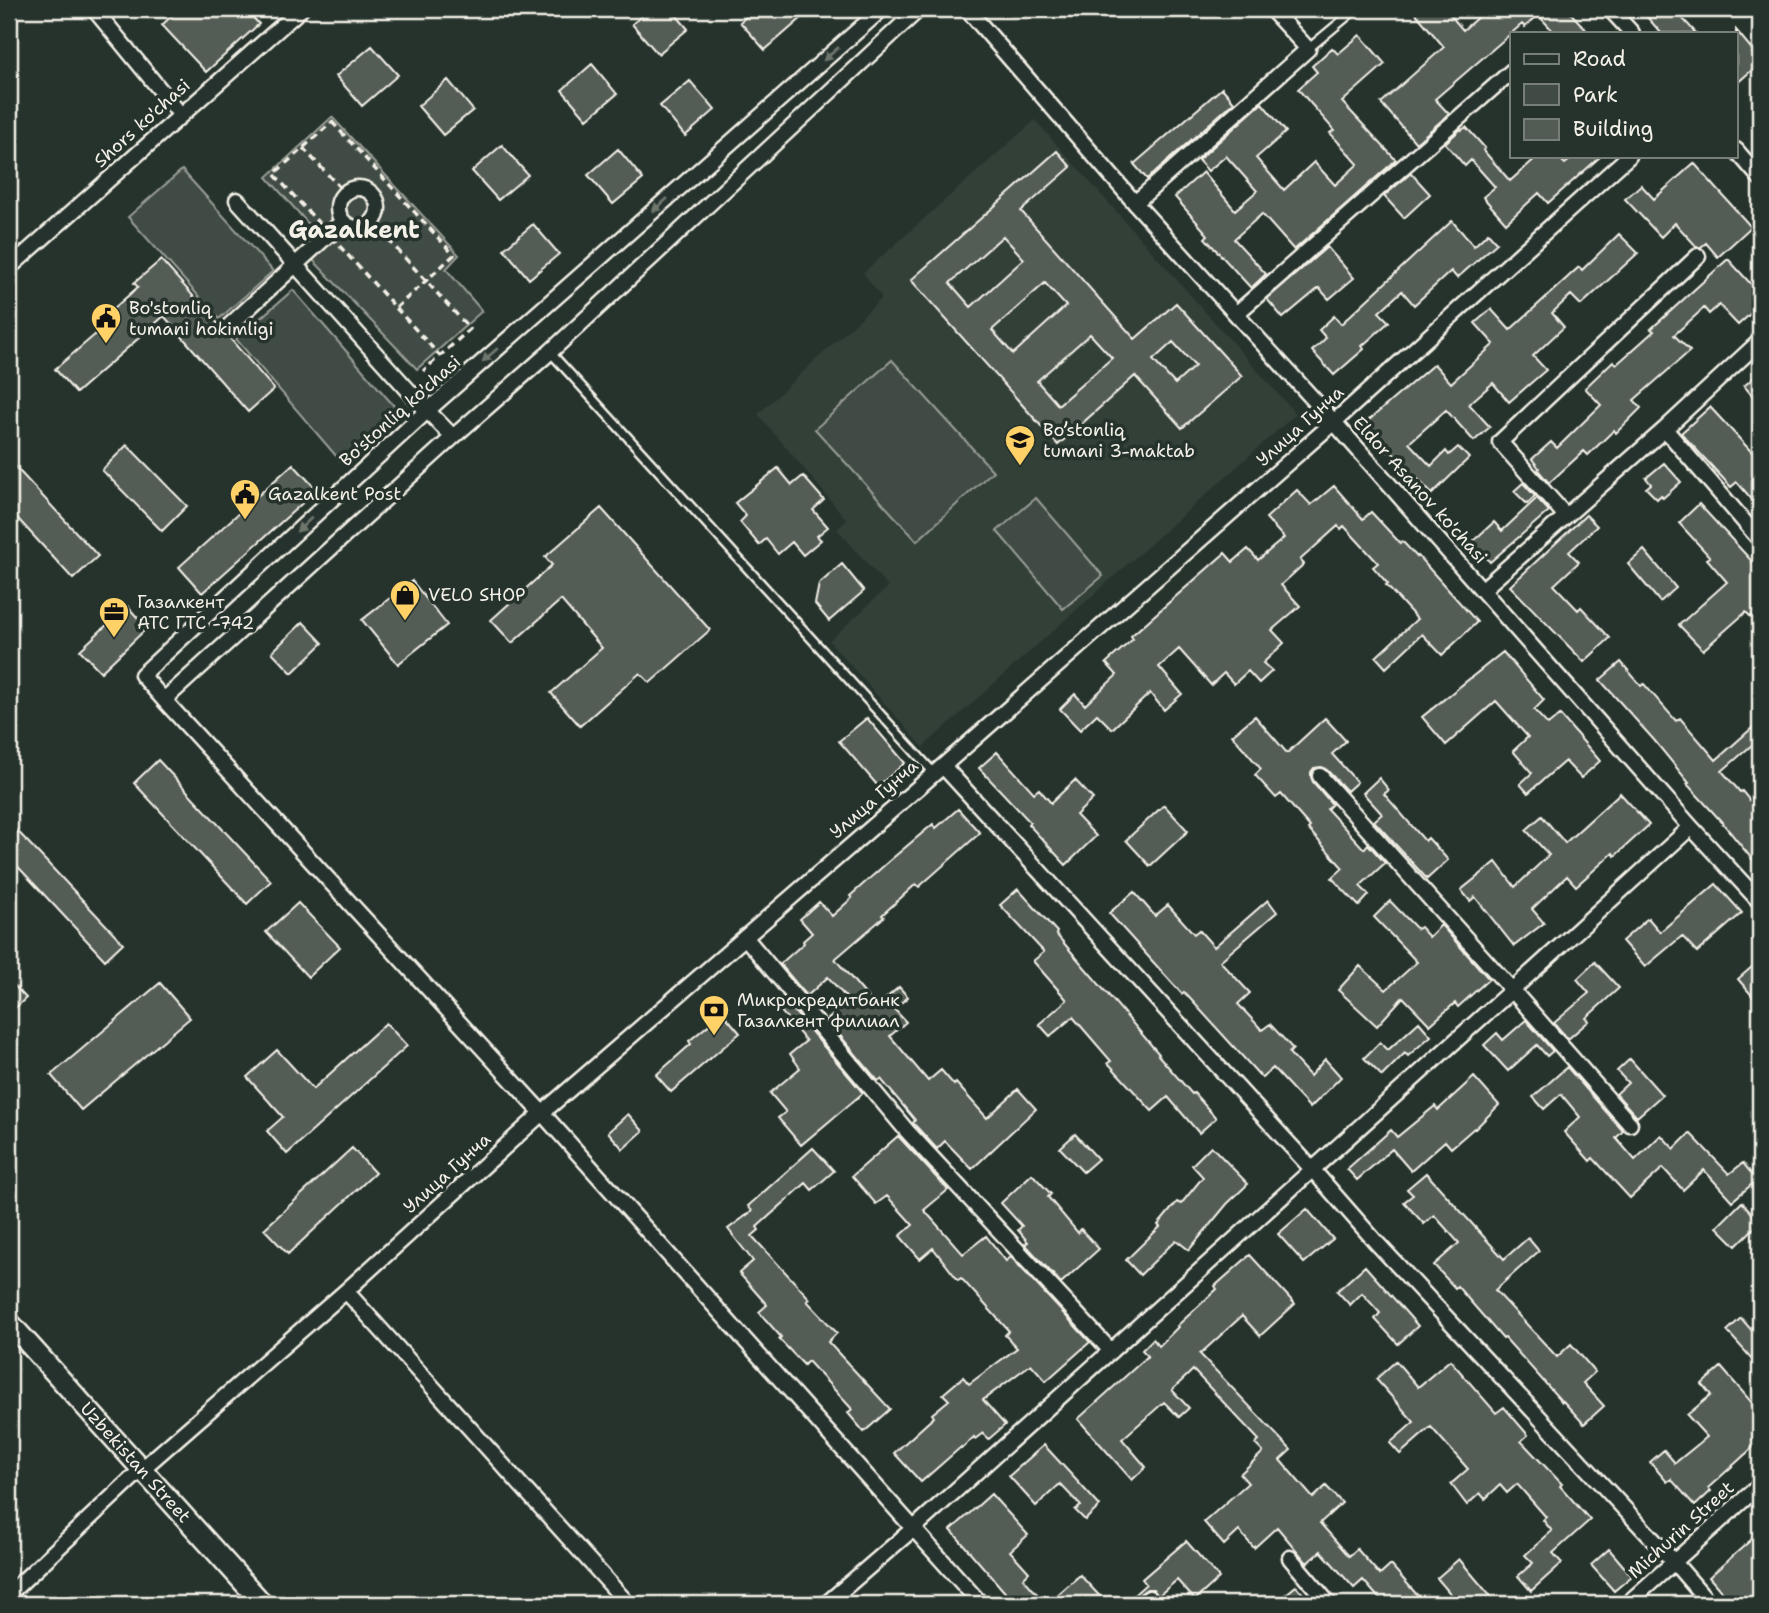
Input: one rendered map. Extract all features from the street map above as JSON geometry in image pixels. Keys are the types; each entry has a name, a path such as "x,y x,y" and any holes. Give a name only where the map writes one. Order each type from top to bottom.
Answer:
{"main road":[{"name":"Uzbekistan Street","path":"9,1322 263,1604"}],"street":[{"path":"94,9 180,114"},
{"name":"Shors ko'chasi","path":"9,268 301,9"},
{"name":"Bo'stonliq ko'chasi","path":"164,700 142,675 428,410 882,9"},
{"path":"919,9 550,352 164,700 541,1113 981,1604"},
{"name":"Eldor Asanov ko'chasi","path":"967,9 1135,203 1334,422 1760,902"},
{"path":"1135,203 1308,49 1271,9"},
{"path":"1610,9 1631,32"},
{"path":"1236,314 1510,73"},
{"path":"1738,152 1760,178"},
{"name":"Улица Гунча","path":"9,1594 142,1469 346,1292 541,1113 1334,422 1627,158"},
{"path":"362,188 372,194 378,205 376,217 372,222 359,228 343,221 338,206 345,193 362,188"},
{"path":"237,201 453,437"},
{"path":"229,326 343,221"},
{"path":"1566,516 1500,442 1698,256"},
{"path":"1483,589 1665,429 1760,341"},
{"path":"1665,429 1760,540"},
{"path":"938,769 1312,1168 1710,1604"},
{"path":"1320,776 1630,1125"},
{"path":"826,1604 914,1528 1691,827"},
{"path":"745,937 907,1131 1111,1350"},
{"path":"346,1292 628,1604"},
{"name":"Michurin Street","path":"1627,1604 1760,1485"},
{"path":"1290,1558 1329,1604"}],"lane":[{"path":"1308,49 1356,9"},
{"path":"550,352 938,769"}],"path":[{"path":"396,308 454,255 332,122 274,174 329,234 396,308 440,356"},
{"path":"303,148 345,193"},
{"path":"372,222 470,329 423,371"}],"shaded area":[{"name":"Bo’stonliq tumani 3-maktab","path":"1035,120 1296,414 923,747 829,641 888,587 837,529 847,520 758,414 882,298 863,273"}],"green space":[{"path":"332,117 459,255 446,269 482,311 417,369 312,259 326,244 267,177"},
{"path":"182,170 273,271 219,319 128,217"},
{"path":"293,290 401,414 343,464 236,339"},
{"path":"892,360 993,471 917,541 815,429"},
{"path":"1036,498 1103,576 1063,609 997,531"}],"building":[{"path":"179,9 245,9 259,24 206,72 162,25"},
{"path":"650,9 671,9 688,29 658,54 632,24"},
{"path":"755,9 812,9 765,50 740,22"},
{"path":"1412,9 1445,9 1463,30 1487,9 1567,9 1588,32 1554,32 1538,15 1525,27 1522,24 1435,99 1449,114 1416,143 1381,103 1444,47"},
{"path":"1640,9 1674,9 1695,32 1660,32"},
{"path":"1738,32 1760,59 1760,63 1738,82"},
{"path":"1360,35 1385,64 1342,102 1396,160 1294,250 1262,214 1234,239 1266,274 1251,288 1205,238 1208,235 1175,197 1203,172 1235,210 1257,191 1226,156 1208,171 1198,160 1262,103 1286,132 1256,158 1284,190 1314,162 1335,185 1358,164 1330,133 1334,130 1298,89 1317,72 1312,66 1332,48 1338,54"},
{"path":"372,46 398,75 362,106 336,76"},
{"path":"592,64 617,94 587,119 562,90"},
{"path":"448,80 473,110 443,135 418,106"},
{"path":"690,81 715,110 685,136 660,106"},
{"path":"1222,88 1234,102 1147,179 1134,164"},
{"path":"1466,127 1510,181 1536,158 1559,158 1565,164 1572,158 1599,158 1548,203 1539,193 1506,223 1483,197 1495,187 1471,160 1465,166 1445,143"},
{"path":"502,145 528,175 498,200 472,171"},
{"path":"618,149 643,179 613,204 588,175"},
{"path":"1057,151 1071,167 1021,211 1135,339 1176,303 1242,376 1182,428 1135,376 1058,445 911,280","holes":["1003,236 1024,259 971,307 950,283","1045,283 1066,306 1013,354 992,330","1090,334 1112,358 1058,405 1037,381","1173,342 1195,366 1175,384 1153,360"]},
{"path":"1694,163 1751,227 1718,257 1706,243 1697,247 1675,223 1661,237 1625,199 1641,185 1654,199"},
{"path":"1411,173 1430,194 1404,218 1384,196"},
{"path":"1452,221 1474,246 1488,233 1497,243 1457,278 1451,271 1414,305 1402,291 1379,312 1389,322 1334,375 1312,351 1326,338 1319,330 1334,316 1341,324"},
{"path":"533,224 559,254 529,279 504,249"},
{"path":"1619,234 1638,253 1581,305 1571,295 1552,313 1564,327 1533,356 1546,370 1509,402 1493,383 1469,404 1490,427 1474,441 1446,410 1409,443 1431,466 1446,451 1449,455 1458,447 1469,458 1432,494 1390,450 1387,452 1362,426 1434,364 1451,383 1494,344 1475,323 1491,309 1510,330 1579,267 1582,270"},
{"path":"1327,247 1354,278 1329,299 1319,288 1283,318 1267,299"},
{"path":"1728,259 1760,294 1760,305 1738,325 1719,305 1709,314 1704,308 1674,335 1690,351 1634,400 1641,408 1616,433 1614,430 1588,455 1584,451 1549,483 1532,459 1551,442 1557,448 1601,405 1585,388 1613,361 1617,364 1654,331 1651,329"},
{"name":"Bo'stonliq tumani hokimligi","path":"161,260 274,389 248,412 164,316 76,393 55,369 110,322 105,316 138,287 134,283"},
{"path":"1760,372 1760,404 1744,386"},
{"path":"1710,407 1760,461 1760,509 1737,482 1731,487 1681,433"},
{"path":"127,445 187,506 162,531 102,470"},
{"path":"9,460 98,556 73,579 9,509"},
{"path":"1664,463 1681,482 1663,498 1661,495 1657,499 1646,488 1651,484 1646,478"},
{"path":"293,464 317,490 202,593 179,567"},
{"path":"778,468 792,485 803,476 824,500 813,510 828,527 817,536 821,540 803,555 792,542 778,554 766,539 759,545 740,522 746,516 735,503"},
{"path":"1523,483 1535,496 1527,504 1514,491"},
{"path":"1334,486 1363,519 1371,512 1400,543 1402,541 1418,556 1477,622 1442,655 1422,634 1386,668 1376,657 1417,619 1373,567 1378,563 1344,526 1341,529 1338,526 1300,560 1304,564 1281,585 1300,606 1272,630 1284,643 1263,663 1272,671 1259,683 1248,671 1234,684 1224,673 1211,685 1179,649 1159,667 1182,694 1164,710 1150,693 1112,729 1097,714 1080,730 1060,709 1075,694 1085,705 1117,675 1106,663 1133,639 1131,636 1225,553 1233,562 1248,549 1258,560 1284,538 1266,518 1297,490 1311,505"},
{"path":"1537,498 1549,511 1490,562 1472,542 1494,522 1502,531"},
{"path":"1699,504 1760,570 1760,608 1751,617 1746,612 1703,650 1679,625 1727,582 1707,559 1710,557 1679,523"},
{"path":"601,508 710,630 650,683 640,673 580,726 551,693 602,648 561,600 512,643 491,620 552,565 545,557"},
{"path":"1586,515 1597,526 1569,552 1579,562 1554,585 1578,610 1581,607 1610,638 1584,662 1510,586"},
{"path":"1644,550 1676,588 1660,602 1628,564"},
{"path":"842,564 864,591 829,621 815,604 819,584"},
{"name":"VELO SHOP","path":"412,581 447,625 398,664 362,620"},
{"name":"Газалкент АТС ГТС -742","path":"127,606 147,628 101,672 80,650"},
{"path":"303,622 323,643 292,673 272,652"},
{"path":"1503,652 1544,700 1534,710 1548,725 1560,715 1600,761 1581,778 1565,761 1528,793 1520,784 1532,773 1513,751 1528,737 1496,701 1446,745 1422,717"},
{"path":"1621,662 1676,721 1680,718 1716,760 1760,721 1760,738 1722,771 1760,813 1760,869 1687,784 1689,783 1654,740 1600,680"},
{"path":"1255,716 1287,753 1325,718 1346,741 1332,754 1357,782 1347,791 1322,767 1314,768 1311,777 1332,804 1327,809 1364,849 1368,844 1385,863 1360,886 1369,895 1359,906 1332,878 1343,868 1281,794 1276,798 1255,775 1261,769 1232,735"},
{"path":"867,718 905,763 878,786 839,741"},
{"path":"997,752 1034,793 1039,789 1051,803 1075,780 1093,799 1076,815 1096,836 1066,865 979,768"},
{"path":"158,760 271,881 247,904 134,783"},
{"path":"1379,778 1389,790 1384,794 1425,841 1428,838 1448,860 1427,879 1374,821 1382,814 1363,793"},
{"path":"1620,793 1649,825 1576,886 1567,876 1532,909 1544,923 1514,946 1475,897 1470,901 1461,890 1496,862 1515,887 1549,855 1526,830 1542,816 1565,843"},
{"path":"1164,805 1188,831 1150,866 1126,840"},
{"path":"958,809 980,833 919,887 916,884 882,915 884,917 835,959 876,1007 899,987 908,997 894,1009 906,1022 890,1036 928,1081 941,1070 987,1118 1018,1089 1036,1109 972,1169 945,1141 937,1149 913,1123 915,1120 881,1079 878,1081 827,1020 849,1001 828,977 807,996 780,964 812,933 800,919 819,902 832,916 888,862 933,824 936,828"},
{"path":"9,822 123,943 105,960 9,857"},
{"path":"1716,884 1742,913 1697,952 1682,936 1645,967 1622,941 1648,918 1660,932"},
{"path":"1018,889 1158,1055 1216,1118 1199,1133 1168,1097 1152,1111 1108,1063 1111,1061 1073,1017 1050,1036 1039,1024 1067,1000 1033,961 1044,952 1000,905"},
{"path":"1134,892 1155,916 1168,905 1194,934 1199,930 1214,947 1268,900 1277,912 1220,961 1250,993 1238,1004 1262,1030 1270,1024 1293,1049 1289,1053 1310,1076 1325,1059 1341,1077 1310,1108 1273,1068 1262,1078 1109,913"},
{"path":"1390,901 1417,929 1420,927 1429,937 1441,925 1489,979 1458,1007 1455,1003 1430,1025 1403,997 1377,1026 1338,990 1360,966 1386,990 1417,962 1374,917"},
{"path":"298,903 340,947 308,977 266,932"},
{"path":"1760,960 1760,1005 1738,979"},
{"path":"1595,962 1619,988 1586,1018 1589,1021 1568,1039 1554,1023 1589,993 1577,979"},
{"path":"9,980 26,998 9,1014"},
{"path":"160,983 190,1018 81,1110 51,1075"},
{"path":"782,997 863,1093 801,1145 778,1118 786,1112 770,1093 800,1068 790,1054 806,1041 774,1003"},
{"path":"723,1013 740,1033 671,1092 656,1075 691,1044 689,1041"},
{"path":"1526,1020 1553,1051 1547,1056 1537,1045 1508,1071 1484,1045 1497,1033 1503,1040"},
{"path":"1419,1022 1431,1036 1408,1056 1405,1053 1382,1076 1364,1058 1380,1042 1388,1050"},
{"path":"386,1023 407,1046 287,1154 267,1131 283,1117 247,1077 277,1050 313,1089"},
{"path":"1630,1059 1662,1095 1637,1117 1616,1094 1628,1083 1617,1071"},
{"path":"1567,1067 1623,1131 1616,1138 1635,1160 1661,1135 1674,1149 1690,1133 1729,1174 1743,1163 1757,1180 1732,1201 1704,1170 1683,1190 1663,1168 1630,1198 1593,1158 1590,1161 1564,1132 1580,1117 1561,1094 1544,1109 1533,1097"},
{"path":"1474,1077 1499,1105 1451,1148 1445,1141 1411,1171 1392,1149 1357,1180 1347,1169 1391,1130 1397,1137 1435,1106 1438,1110"},
{"path":"628,1114 643,1131 623,1149 608,1132"},
{"path":"1075,1134 1098,1159 1083,1172 1060,1148"},
{"path":"898,1136 948,1190 924,1210 963,1254 986,1236 1006,1261 1011,1257 1090,1342 1046,1381 1031,1364 983,1400 1005,1425 989,1439 983,1433 975,1439 974,1437 921,1482 894,1453 949,1400 943,1394 963,1377 969,1384 1017,1348 1005,1335 1009,1331 961,1278 958,1280 933,1248 920,1259 900,1236 913,1225 887,1196 876,1204 852,1176"},
{"path":"1211,1146 1248,1184 1227,1204 1189,1250 1176,1240 1140,1275 1126,1260 1160,1227 1158,1225 1177,1202 1181,1204 1203,1177 1192,1165"},
{"path":"352,1148 375,1173 288,1254 264,1229"},
{"path":"813,1148 834,1171 812,1190 806,1183 757,1227 759,1230 752,1236 810,1299 807,1301 837,1333 828,1342 890,1409 864,1432 848,1413 852,1409 808,1361 804,1365 779,1339 781,1337 759,1312 767,1305 739,1273 753,1261 728,1229 752,1211 748,1206"},
{"path":"1426,1173 1504,1259 1528,1238 1539,1251 1495,1290 1557,1357 1571,1344 1595,1372 1583,1383 1604,1406 1584,1424 1457,1286 1455,1288 1434,1265 1459,1243 1434,1215 1424,1224 1404,1202 1413,1195 1407,1189"},
{"path":"1032,1174 1051,1194 1048,1197 1078,1233 1081,1229 1099,1249 1061,1283 1025,1244 1028,1242 1018,1230 1022,1226 1001,1203"},
{"path":"1742,1202 1760,1222 1736,1246 1717,1227"},
{"path":"1307,1209 1333,1239 1304,1263 1278,1234"},
{"path":"1250,1255 1295,1304 1260,1336 1242,1316 1200,1354 1291,1450 1280,1460 1313,1498 1326,1486 1342,1503 1320,1523 1349,1556 1357,1549 1380,1575 1391,1565 1425,1604 1384,1604 1363,1580 1354,1588 1321,1551 1307,1563 1277,1527 1254,1548 1239,1531 1224,1545 1204,1522 1248,1483 1240,1474 1263,1452 1255,1444 1259,1440 1193,1370 1172,1390 1189,1408 1179,1417 1164,1402 1122,1439 1146,1467 1132,1480 1078,1419 1148,1356 1142,1350 1153,1339 1159,1346 1217,1289 1215,1286"},
{"path":"1365,1266 1418,1326 1398,1344 1375,1319 1380,1313 1362,1293 1350,1305 1337,1291"},
{"path":"1741,1318 1760,1340 1760,1368 1727,1331"},
{"path":"1450,1360 1496,1413 1504,1407 1528,1435 1521,1441 1562,1484 1560,1486 1590,1520 1553,1553 1562,1563 1531,1591 1518,1576 1533,1563 1525,1555 1552,1531 1543,1520 1546,1517 1517,1484 1507,1493 1500,1485 1485,1499 1480,1493 1467,1505 1451,1484 1468,1469 1431,1427 1400,1454 1390,1443 1414,1422 1376,1379 1396,1361 1418,1387"},
{"path":"1721,1367 1760,1412 1760,1441 1708,1488 1711,1491 1695,1506 1671,1479 1667,1482 1650,1462 1664,1450 1675,1463 1707,1437 1687,1415 1711,1395 1702,1384"},
{"path":"1044,1445 1100,1506 1085,1520 1075,1510 1081,1506 1060,1484 1036,1506 1009,1476"},
{"path":"991,1494 1028,1535 1010,1551 1029,1572 1023,1578 1046,1604 1015,1604 951,1530"},
{"path":"1760,1532 1760,1595 1749,1604 1732,1604 1709,1577"},
{"path":"1186,1541 1219,1578 1195,1600 1177,1580 1158,1596 1153,1589 1147,1589 1136,1597 1133,1604 1124,1604 1146,1584 1142,1579"},
{"path":"1609,1549 1632,1576 1614,1591 1591,1565"},
{"path":"1459,1559 1497,1604 1459,1604 1437,1578"},
{"path":"1080,1575 1107,1604 1047,1604"},
{"path":"1296,1586 1312,1604 1274,1604"}],"place":[{"name":"Bo'stonliq tumani hokimligi","path":"106,345"},
{"name":"Bo’stonliq tumani 3-maktab","path":"1020,467"},
{"name":"Gazalkent Post","path":"245,521"},
{"name":"VELO SHOP","path":"405,622"},
{"name":"Газалкент АТС ГТС -742","path":"114,639"},
{"name":"Микрокредитбанк Газалкент филиал","path":"714,1037"}],"district":[{"name":"Gazalkent","path":"354,230"}]}
